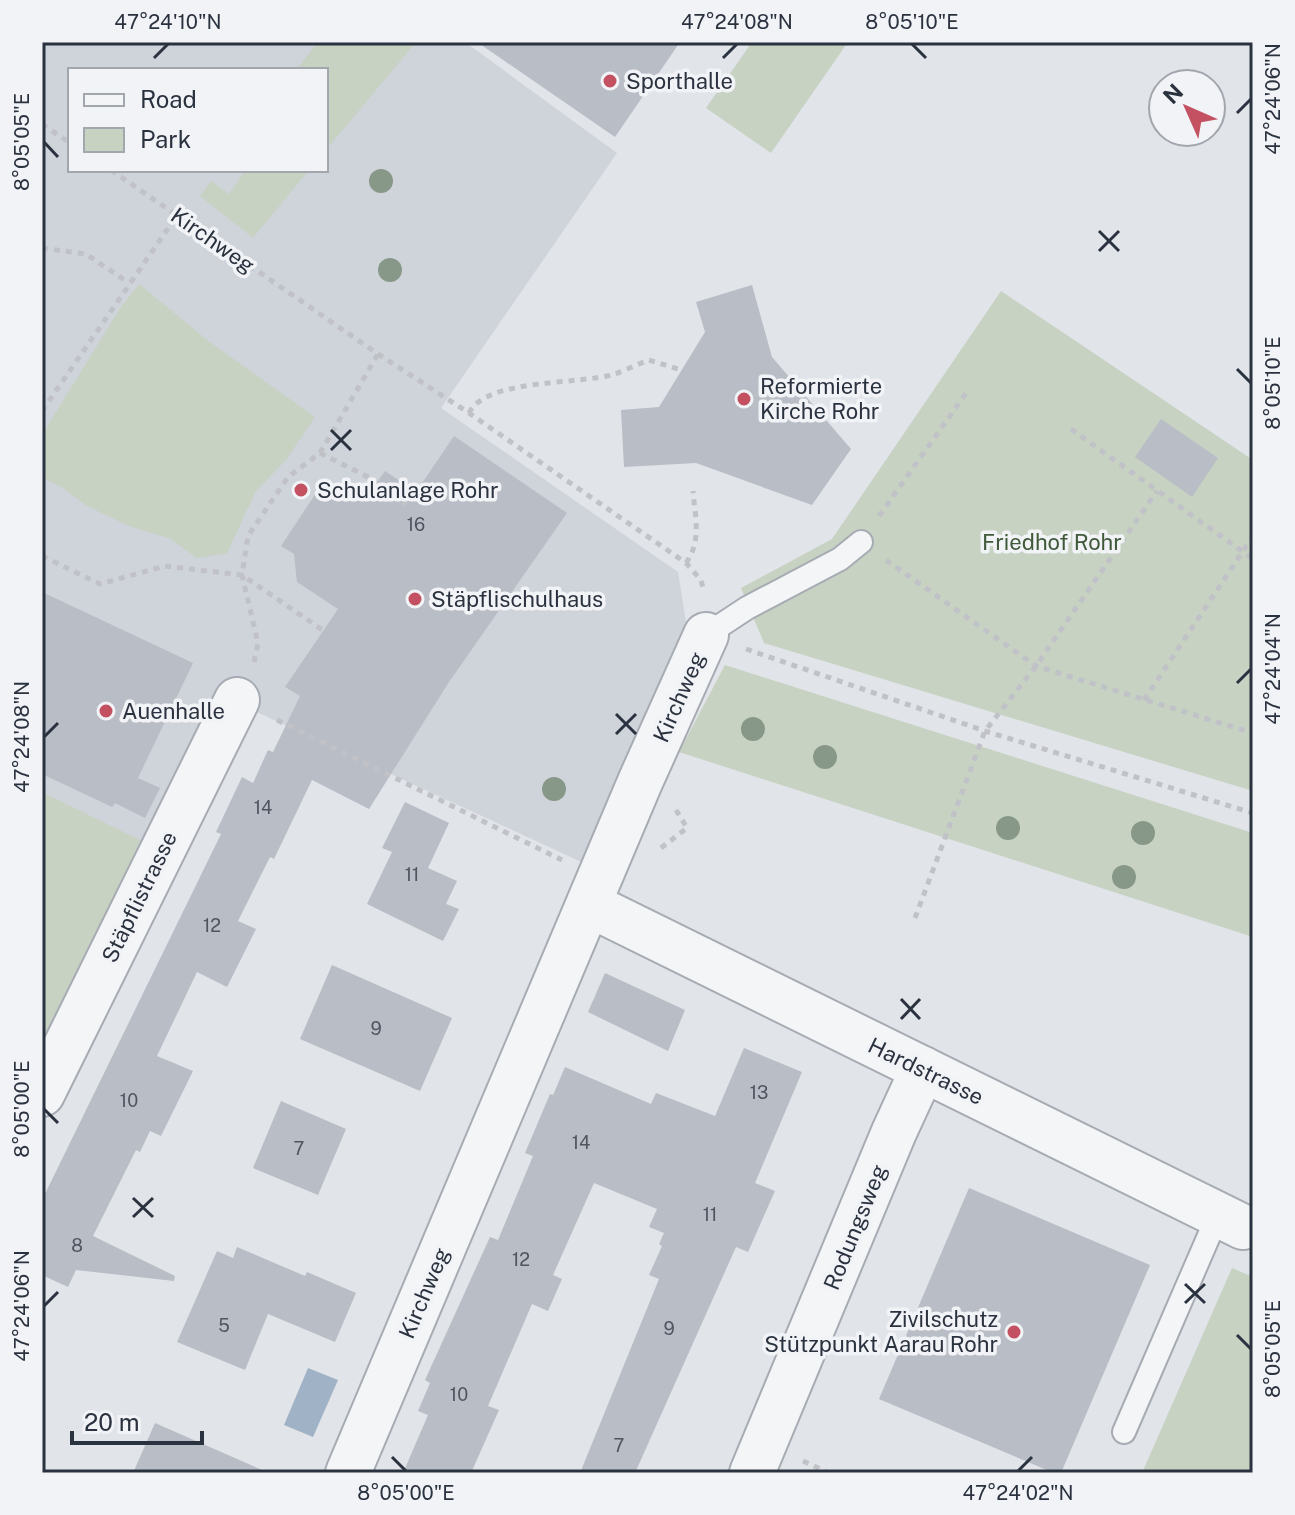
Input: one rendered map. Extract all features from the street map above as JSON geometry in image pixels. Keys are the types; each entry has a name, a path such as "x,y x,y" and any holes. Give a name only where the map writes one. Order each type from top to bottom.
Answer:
{"street":[{"name":"Kirchweg","path":"348,1473 706,635"},
{"name":"Stäpflistrasse","path":"42,1094 237,700"},
{"name":"Hardstrasse","path":"595,891 923,1069 1238,1217"},
{"name":"Rodungsweg","path":"752,1473 923,1069"}],"lane":[{"path":"706,635 747,608 840,559 861,542"},
{"path":"1124,1432 1238,1217"}],"path":[{"path":"42,124 68,142"},
{"name":"Kirchweg","path":"114,172 686,563 701,580 708,607 706,635"},
{"path":"42,411 178,214"},
{"path":"42,248 86,254 129,283"},
{"path":"378,354 320,453 288,477 248,536 242,575 258,643 255,661 237,700 595,891"},
{"path":"469,413 473,405 495,392 614,375 649,360 681,370"},
{"path":"967,392 861,542 1036,666 1253,733"},
{"path":"1071,429 1253,559"},
{"path":"320,453 368,477 407,505"},
{"path":"686,563 694,553 697,539 693,491"},
{"path":"915,918 985,731 1036,666 1157,491"},
{"path":"1144,700 1253,536"},
{"path":"42,556 100,584 165,566 242,575 324,631"},
{"path":"706,635 985,731 1253,813"}],"shaded area":[{"name":"Schulanlage Rohr","path":"42,42 465,42 617,153 441,408 678,572 687,629 588,865 222,696 42,1032"}],"green space":[{"path":"318,42 416,42 328,148 328,68 298,68"},
{"path":"752,42 848,42 771,153 706,108"},
{"path":"245,172 307,172 253,238 200,196 211,181 229,194"},
{"path":"139,284 211,343 315,417 286,460 256,491 227,553 197,558 169,538 129,526 87,506 60,486 42,478 43,433 119,310"},
{"name":"Friedhof Rohr","path":"1001,291 1253,460 1253,791 764,643 741,588 832,539"},
{"path":"725,665 1253,833 1253,937 679,752"},
{"path":"42,792 148,844 53,1038 42,1032"},
{"path":"1232,1268 1253,1277 1253,1473 1142,1473"}],"water":[{"path":"308,1368 338,1380 313,1437 284,1425"}],"building":[{"name":"Sporthalle","path":"477,42 680,42 615,137"},
{"name":"Reformierte Kirche Rohr","path":"752,285 772,357 851,449 812,505 696,463 624,467 621,410 659,407 705,332 696,302"},
{"path":"1161,419 1218,458 1192,497 1135,457"},
{"path":"454,436 567,513 449,682 369,809 312,780 274,859 270,857 238,921 256,929 227,987 197,972 157,1056 193,1071 161,1136 150,1131 140,1152 136,1150 93,1236 175,1276 174,1281 76,1270 68,1287 42,1275 42,1200 221,834 216,832 242,777 253,783 268,750 273,752 300,696 285,687 338,609 297,582 294,554 281,546 320,487 334,496 354,489 371,491 385,471 416,492"},
{"name":"Auenhalle","path":"42,592 193,663 138,778 160,788 145,818 115,803 112,807 42,774"},
{"path":"405,802 449,823 428,868 457,881 446,904 459,909 443,941 367,904 392,852 382,848"},
{"path":"332,965 452,1018 420,1091 300,1039"},
{"path":"605,973 685,1010 668,1051 588,1012"},
{"path":"744,1048 802,1072 755,1183 775,1191 748,1252 736,1247 635,1473 580,1473 659,1279 649,1275 662,1246 659,1244 664,1233 649,1227 657,1209 594,1183 553,1275 562,1279 548,1311 532,1304 488,1406 499,1410 471,1473 403,1473 428,1415 418,1411 430,1383 425,1380 490,1237 498,1240 533,1156 525,1153 565,1067 651,1104 656,1093 715,1116"},
{"path":"281,1101 346,1129 318,1195 253,1168"},
{"name":"Zivilschutz Stützpunkt Aarau Rohr","path":"969,1188 1150,1265 1061,1473 1054,1473 879,1399"},
{"path":"237,1247 305,1276 307,1272 356,1293 335,1342 268,1314 245,1370 177,1342 217,1251 233,1258"},
{"path":"155,1423 269,1473 133,1473"}],"place":[{"name":"Sporthalle","path":"610,81"},
{"name":"Reformierte Kirche Rohr","path":"744,399"},
{"name":"Schulanlage Rohr","path":"301,490"},
{"name":"Stäpflischulhaus","path":"415,599"},
{"name":"Auenhalle","path":"106,711"},
{"name":"Zivilschutz Stützpunkt Aarau Rohr","path":"1014,1332"}]}
